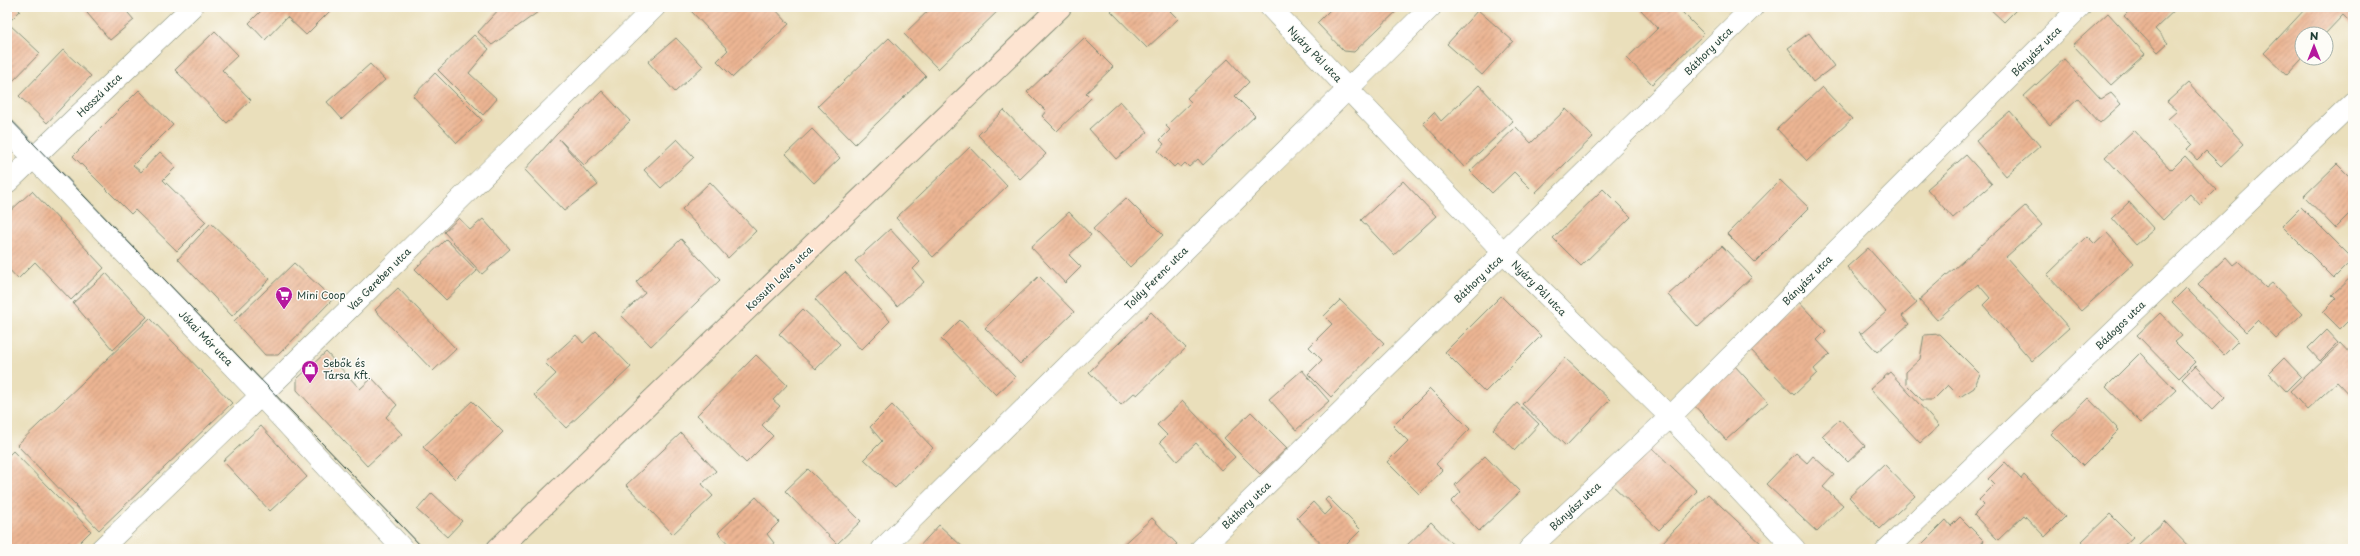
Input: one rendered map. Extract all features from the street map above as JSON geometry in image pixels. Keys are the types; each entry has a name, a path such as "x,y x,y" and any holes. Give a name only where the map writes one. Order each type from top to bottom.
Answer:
{"street":[{"name":"Hosszú utca","path":"7,183 192,7"},
{"name":"Vas Gereben utca","path":"101,549 655,7"},
{"name":"Kossuth Lajos utca","path":"498,549 1060,7"},
{"name":"Nyáry Pál utca","path":"1270,7 1504,253 1670,417 1795,549"},
{"name":"Toldy Ferenc utca","path":"882,549 1431,7"},
{"name":"Báthory utca","path":"1201,549 1753,7"},
{"name":"Bányász utca","path":"1529,549 1670,417 2080,7"},
{"name":"Bádogos utca","path":"1887,549 2353,102"},
{"name":"Jókai Mór utca","path":"7,130 260,395 403,549"}],"building":[{"path":"7,7 16,7 20,11 8,23 40,53 11,83 7,79"},
{"path":"82,7 123,7 134,20 110,40"},
{"path":"265,7 334,7 306,35 287,17 265,40 249,23"},
{"path":"501,7 545,7 492,45 478,32"},
{"path":"695,7 773,7 789,24 733,77 717,61 728,50 691,11"},
{"path":"932,7 1002,7 938,69 904,34"},
{"path":"1115,7 1175,7 1170,11 1178,19 1147,48 1111,11"},
{"path":"1333,7 1401,7 1354,52 1344,51 1317,23"},
{"path":"1677,7 1704,34 1652,84 1627,58 1658,28 1639,8"},
{"path":"1988,7 2019,7 2004,22"},
{"path":"2133,7 2178,7 2155,29 2168,43 2158,52 2124,16"},
{"path":"2307,7 2353,7 2353,25 2343,15 2333,26 2294,26 2294,66 2295,66 2287,75 2264,53"},
{"path":"1478,10 1513,41 1482,75 1447,44"},
{"path":"2108,13 2145,54 2111,85 2073,45"},
{"path":"215,31 238,55 222,70 251,100 227,123 175,70"},
{"path":"1809,33 1834,66 1813,82 1788,48"},
{"path":"474,35 489,49 469,73 497,99 483,115 438,70"},
{"path":"676,38 703,66 675,92 648,62"},
{"path":"889,38 926,76 855,144 818,106"},
{"path":"1084,38 1113,67 1086,93 1091,98 1057,131 1042,116 1046,111 1027,92"},
{"path":"63,50 91,76 47,123 19,96"},
{"path":"1228,59 1249,82 1235,96 1255,116 1203,165 1198,159 1189,167 1185,163 1181,167 1177,164 1174,167 1158,151 1164,144 1160,140 1170,130 1166,126 1191,102 1187,98"},
{"path":"2064,59 2101,99 2111,93 2121,104 2100,123 2078,99 2050,125 2024,96"},
{"path":"370,64 385,80 342,119 327,102"},
{"path":"435,73 482,120 457,143 413,96"},
{"path":"2188,83 2244,144 2221,166 2206,151 2197,160 2187,149 2192,144 2168,119 2177,111 2167,102"},
{"path":"1479,85 1513,121 1464,167 1423,123 1434,112 1441,121"},
{"path":"1822,87 1852,119 1807,161 1777,129"},
{"path":"139,90 173,125 133,165 141,172 160,152 176,167 163,180 206,222 177,251 135,210 131,214 73,156"},
{"path":"602,91 630,121 584,165 559,139 598,185 564,211 525,170 556,135"},
{"path":"1120,101 1148,132 1116,159 1089,129"},
{"path":"1566,109 1593,137 1535,193 1514,172 1492,193 1470,171 1516,127 1531,143"},
{"path":"1004,110 1046,154 1020,179 978,135"},
{"path":"2010,111 2040,146 2006,176 1976,141"},
{"path":"812,129 840,158 814,183 786,154"},
{"path":"2134,130 2171,170 2185,156 2216,189 2200,205 2190,194 2163,220 2105,157"},
{"path":"677,139 694,157 661,188 644,170"},
{"path":"970,147 1007,186 933,257 896,218"},
{"path":"1966,155 1992,184 1953,218 1927,189"},
{"path":"2337,164 2353,180 2353,210 2335,228 2304,196"},
{"path":"1780,180 1809,208 1755,262 1727,234"},
{"path":"1403,181 1436,216 1394,255 1361,220"},
{"path":"710,182 756,231 728,258 682,209"},
{"path":"1603,189 1631,217 1581,266 1553,238"},
{"path":"32,191 104,268 71,300 35,262 18,279 7,267 7,214"},
{"path":"1126,198 1163,235 1130,267 1093,229"},
{"path":"2129,202 2154,229 2136,245 2112,218"},
{"path":"2025,206 2042,225 2006,257 2069,328 2032,361 1983,305 1990,298 1978,284 1937,320 1919,300"},
{"path":"2301,207 2353,259 2334,278 2282,226"},
{"path":"1069,212 1091,235 1069,255 1081,267 1065,283 1031,247"},
{"path":"459,218 470,230 483,219 510,249 482,274 444,232"},
{"path":"211,223 270,279 232,316 178,259"},
{"path":"890,229 920,262 913,269 924,282 897,306 855,261"},
{"path":"2107,233 2134,263 2081,311 2047,275 2087,236 2095,244"},
{"path":"446,239 477,271 446,300 415,269"},
{"path":"681,239 720,280 651,346 621,315 645,293 636,282"},
{"path":"1722,246 1752,277 1698,327 1668,295"},
{"path":"1868,248 1917,303 1902,316 1909,324 1877,352 1859,332 1862,333 1886,312 1847,267"},
{"path":"2226,257 2233,265 2238,261 2266,288 2272,283 2302,314 2276,339 2258,320 2246,332 2198,284"},
{"name":"Mini Coop","path":"294,263 333,299 278,355 265,355 234,321"},
{"path":"845,272 890,321 861,350 815,299"},
{"path":"106,273 147,317 113,350 73,303"},
{"path":"2353,275 2353,316 2340,329 2323,312 2336,299 2332,295"},
{"path":"1039,276 1074,312 1020,364 985,328"},
{"path":"398,288 456,349 433,371 375,310"},
{"path":"2186,288 2238,341 2224,355 2172,302"},
{"path":"1501,296 1541,336 1485,392 1445,352"},
{"path":"1340,300 1384,343 1331,397 1308,374 1322,360 1309,347 1332,324 1324,316"},
{"path":"1797,300 1826,331 1817,340 1830,354 1814,369 1817,373 1794,395 1748,347"},
{"path":"803,309 840,344 816,369 779,334"},
{"path":"1151,312 1186,348 1137,395 1134,393 1121,405 1089,372"},
{"path":"2160,313 2182,336 2175,342 2195,362 2179,378 2137,335"},
{"path":"150,318 232,403 99,530 17,445"},
{"path":"960,320 1015,377 996,395 941,339"},
{"path":"2326,330 2338,343 2320,361 2308,348"},
{"path":"596,331 631,367 566,428 534,395 556,374 545,363 576,335 583,343"},
{"path":"1940,334 1980,374 1974,388 1960,397 1948,385 1933,400 1922,400 1906,384 1906,372 1920,359 1924,335"},
{"path":"2341,343 2353,356 2353,399 2337,382 2307,410 2290,391"},
{"path":"326,352 360,389 372,378 397,405 386,417 402,434 367,466 297,390 297,379"},
{"path":"2140,353 2176,390 2141,423 2106,387"},
{"path":"756,355 787,385 773,400 780,406 762,425 773,436 746,463 697,415"},
{"path":"1565,358 1610,400 1566,446 1522,404"},
{"path":"2284,358 2301,376 2286,391 2269,373"},
{"path":"1734,365 1768,402 1726,440 1692,403"},
{"path":"2195,366 2225,397 2212,410 2182,379"},
{"path":"1302,370 1329,401 1296,430 1269,399"},
{"path":"1890,372 1939,426 1920,443 1870,389"},
{"path":"1430,389 1470,429 1436,464 1442,470 1419,494 1387,462 1408,441 1393,426"},
{"path":"2088,398 2119,430 2083,466 2051,434"},
{"path":"472,401 503,432 455,479 423,447"},
{"path":"1183,401 1235,457 1221,470 1196,443 1177,461 1160,442 1167,435 1157,425"},
{"path":"1517,403 1539,424 1515,450 1493,429"},
{"path":"892,405 933,448 895,488 864,459 882,441 870,427"},
{"path":"1251,412 1287,448 1260,474 1224,438"},
{"path":"1840,419 1865,446 1848,462 1822,436"},
{"path":"261,426 307,477 270,511 223,461"},
{"path":"681,433 716,471 702,484 713,496 673,534 626,485"},
{"path":"1648,444 1697,491 1659,530 1610,483"},
{"path":"13,451 91,531 73,549 7,549 7,457"},
{"path":"1796,453 1807,463 1813,456 1834,475 1823,487 1843,505 1817,532 1766,484"},
{"path":"1485,456 1520,492 1479,531 1451,502 1461,492 1455,485"},
{"path":"2005,462 2021,479 2024,475 2065,517 2045,537 2024,515 1998,540 1974,515 1984,505 1979,500 1994,485 1988,479"},
{"path":"1884,464 1915,496 1880,529 1849,497"},
{"path":"808,469 861,521 837,544 785,491"},
{"path":"432,493 462,521 447,537 417,510"},
{"path":"1708,494 1763,545 1759,549 1667,549 1661,544"},
{"path":"756,497 779,522 767,534 774,543 767,549 733,549 718,533"},
{"path":"1328,497 1361,530 1342,549 1326,549 1297,518 1313,502 1325,515 1332,508 1325,500"},
{"path":"2110,514 2133,537 2120,549 2089,549 2081,542"},
{"path":"1960,517 1984,541 1975,549 1917,549 1946,520 1951,526"},
{"path":"1152,518 1177,544 1171,549 1118,549"},
{"path":"2164,521 2191,549 2142,549 2138,545"},
{"path":"1431,522 1457,549 1403,549"},
{"path":"939,525 965,549 917,549"}],"tram line":[{"path":"7,116 424,549"}],"place":[{"name":"Mini Coop","path":"284,310"},
{"name":"Sebők és Társa Kft.","path":"310,384"}]}
